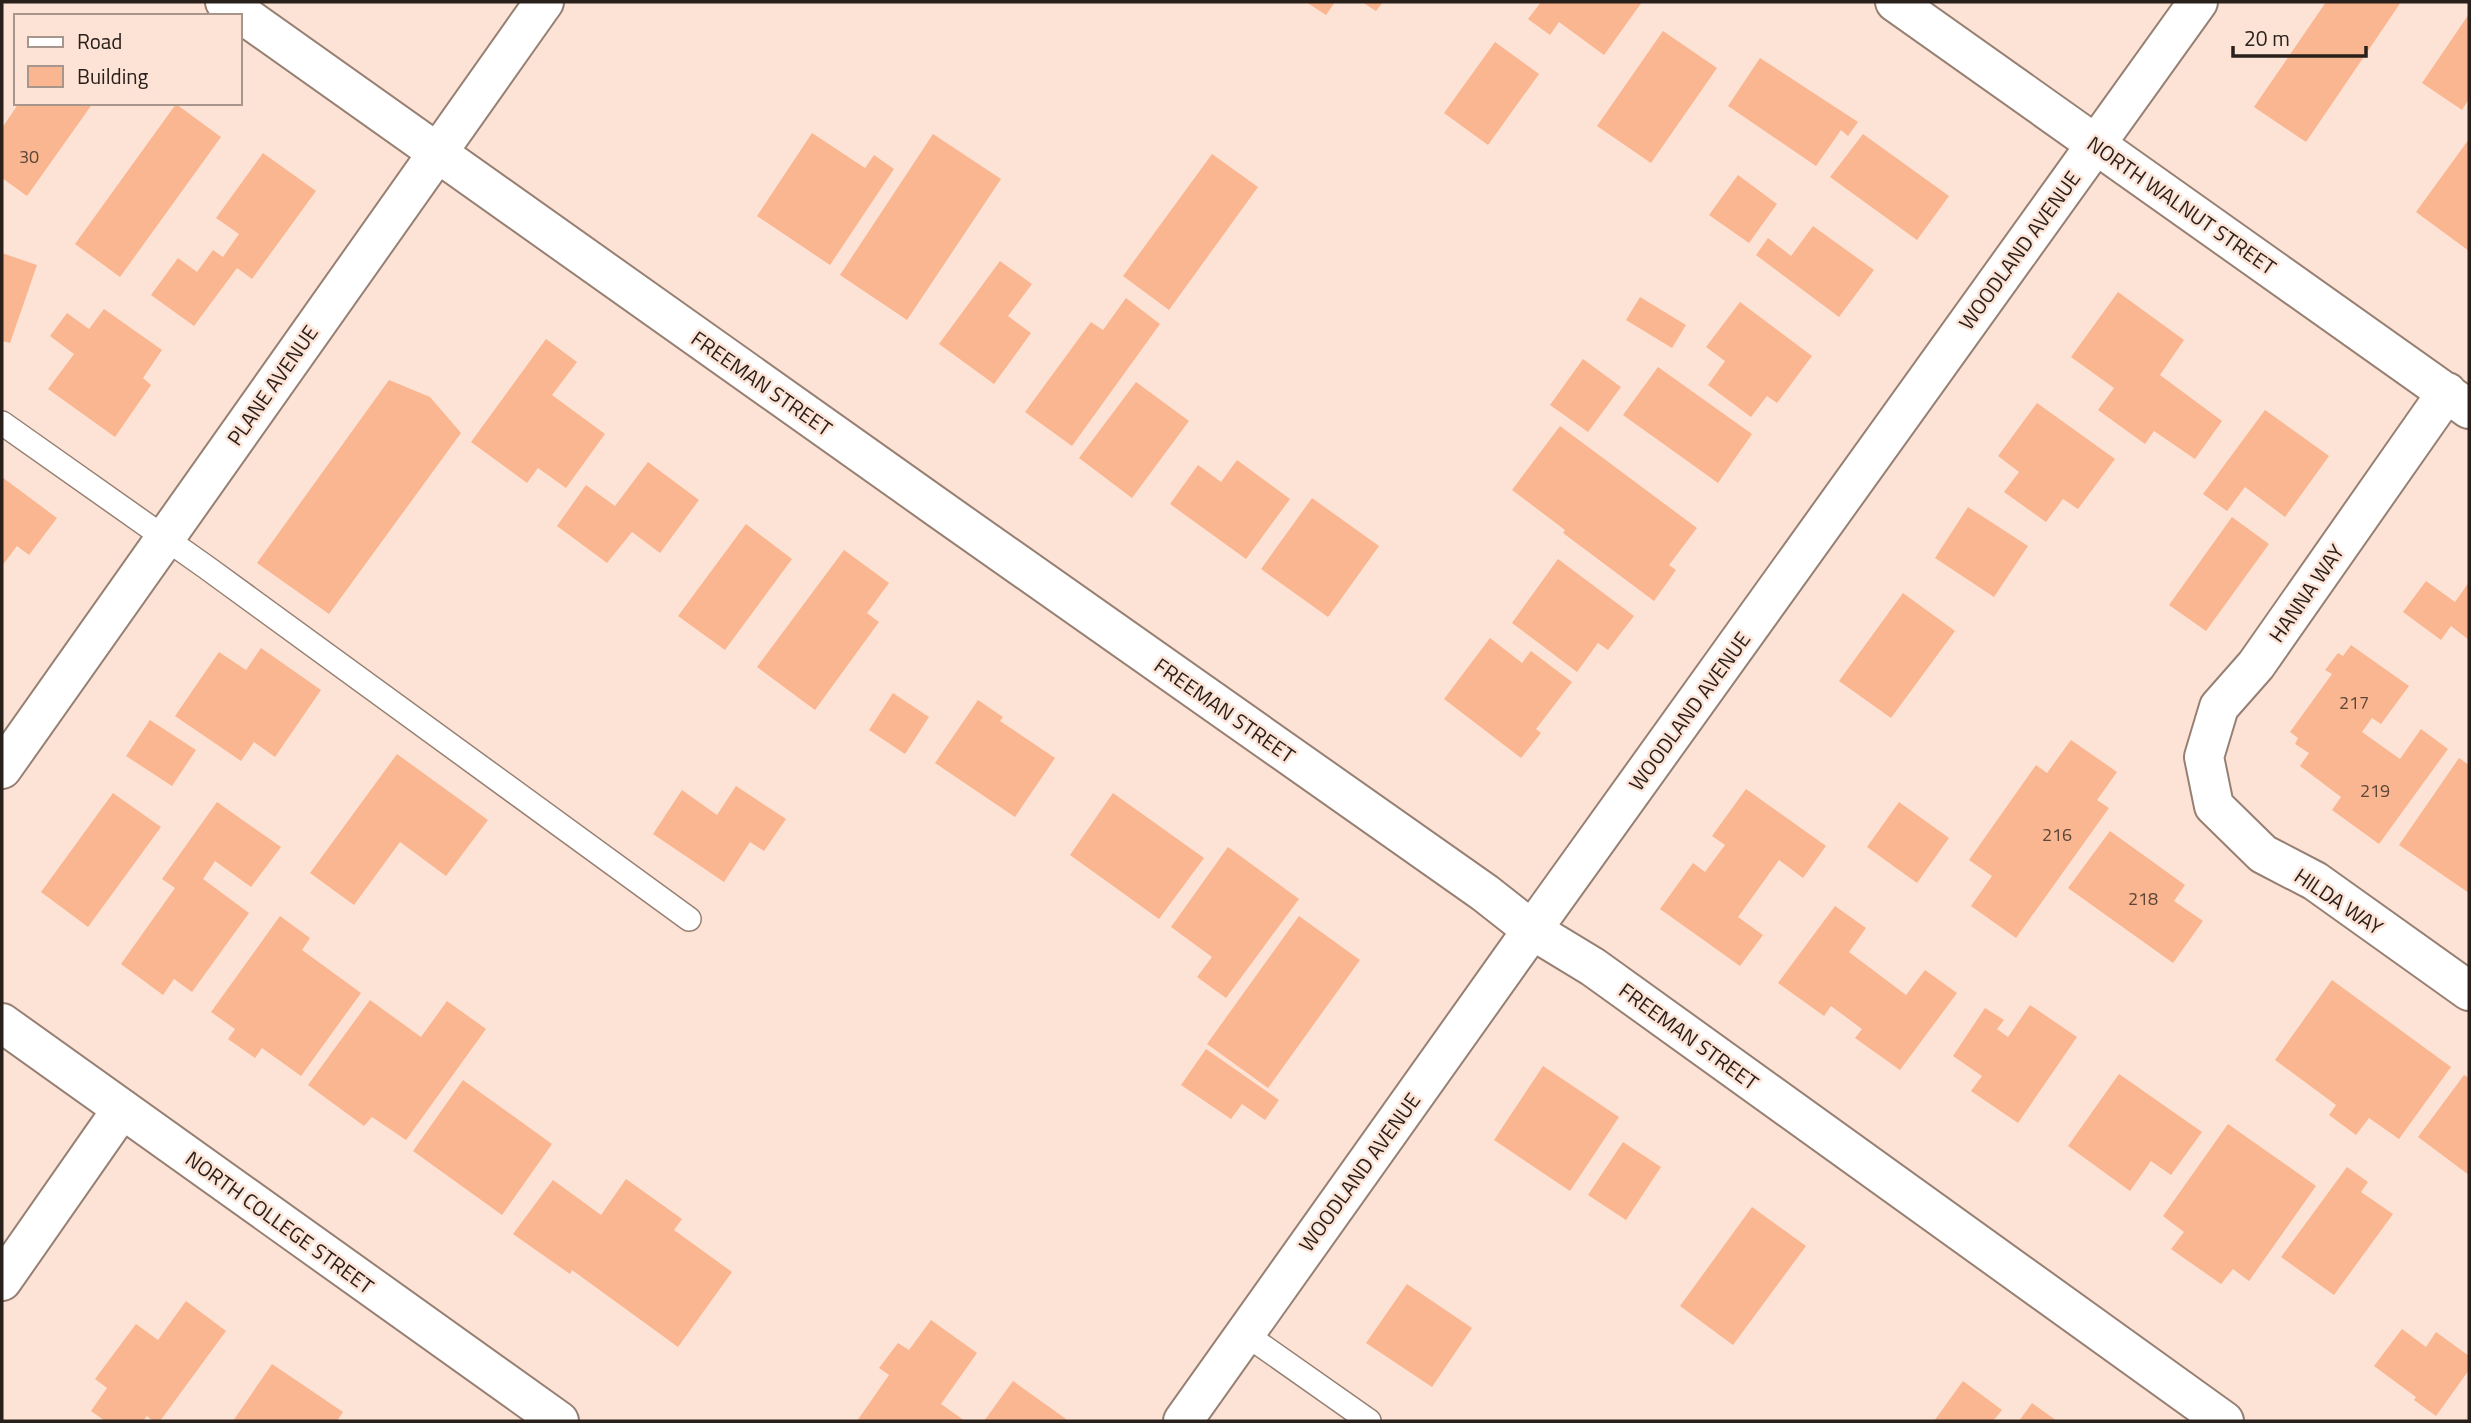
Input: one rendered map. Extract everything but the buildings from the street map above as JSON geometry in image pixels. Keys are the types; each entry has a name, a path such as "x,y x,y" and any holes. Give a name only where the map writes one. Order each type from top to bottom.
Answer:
{"street":[{"name":"FREEMAN STREET","path":"225,2 1485,893 1532,930 1592,967 2224,1421"},
{"name":"PLANE AVENUE","path":"2,769 544,2"},
{"name":"NORTH WALNUT STREET","path":"1895,2 2458,401"},
{"name":"WOODLAND AVENUE","path":"1183,1421 2198,2"},
{"name":"HANNA WAY","path":"2214,806 2204,757 2219,707 2256,665 2458,401"},
{"name":"HILDA WAY","path":"2214,806 2263,854 2315,881 2469,991"},
{"name":"NORTH COLLEGE STREET","path":"2,1023 559,1421"},
{"path":"2,1281 122,1109"}],"lane":[{"path":"2,423 165,538 689,919"},
{"path":"1244,1333 1369,1421"}]}
